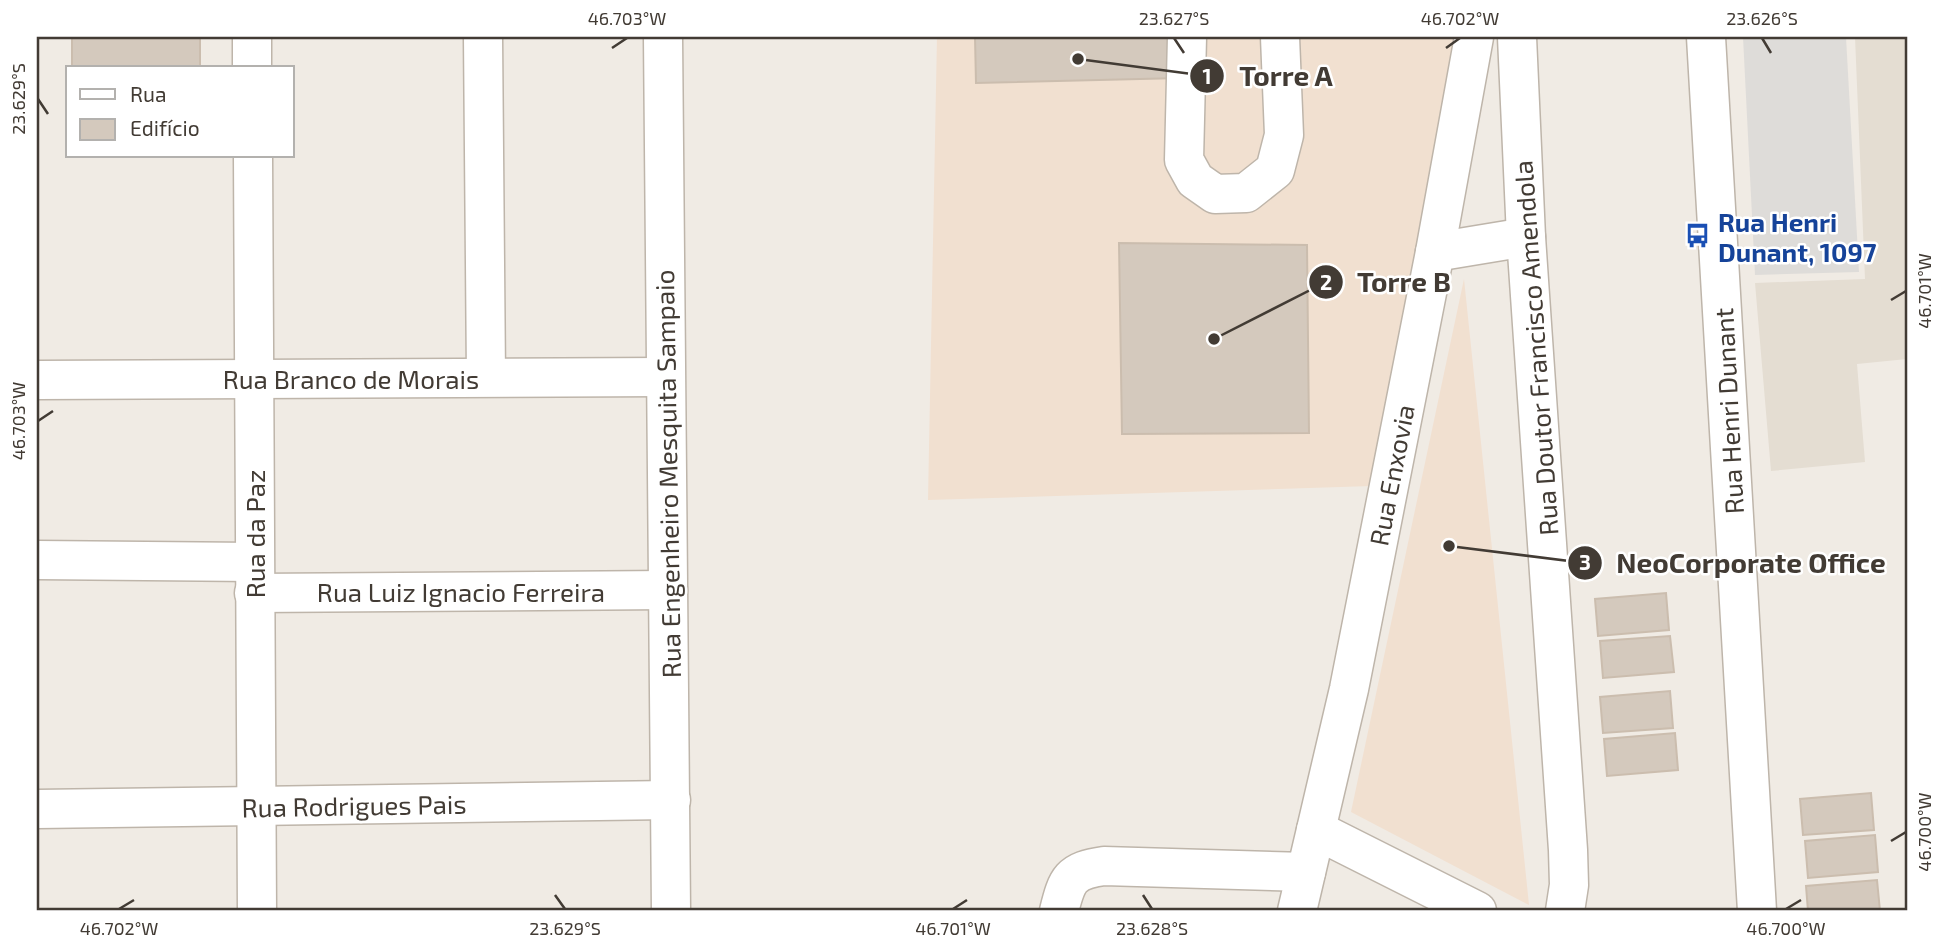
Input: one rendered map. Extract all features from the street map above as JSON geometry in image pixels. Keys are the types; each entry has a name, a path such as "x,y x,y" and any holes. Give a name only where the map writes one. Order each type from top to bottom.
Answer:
{"street":[{"path":"252,37 252,66"},
{"path":"483,37 486,377"},
{"name":"Rua Engenheiro Mesquita Sampaio","path":"663,37 671,911"},
{"path":"1187,37 1184,160 1195,180 1215,194 1246,193 1275,170 1284,135 1280,37"},
{"name":"Rua Enxovia","path":"1297,911 1349,689 1435,252 1474,37"},
{"name":"Rua Doutor Francisco Amendola","path":"1517,37 1526,237 1568,850 1569,885 1565,911"},
{"name":"Rua Henri Dunant","path":"1706,37 1757,911"},
{"name":"Rua da Paz","path":"253,158 257,911"},
{"path":"1435,252 1526,237"},
{"name":"Rua Branco de Morais","path":"37,380 665,377"},
{"name":"Rua Luiz Ignacio Ferreira","path":"37,560 254,578 668,590"},
{"name":"Rua Rodrigues Pais","path":"37,809 671,800"},
{"path":"1316,830 1477,911"},
{"path":"1059,911 1065,886 1081,869 1104,866 1306,872"}],"shaded area":[{"path":"937,37 1460,37 1372,486 928,500"},
{"path":"1743,37 1846,37 1859,272 1755,275"},
{"path":"1855,37 1907,37 1907,359 1857,364 1865,462 1771,471 1755,283 1865,279"},
{"path":"1464,279 1529,905 1351,812"}],"building":[{"path":"72,37 200,37 200,66 72,66"},
{"path":"975,37 1179,37 1181,78 976,83"},
{"path":"1119,243 1307,245 1309,433 1122,434"},
{"path":"1666,593 1669,630 1598,636 1595,599"},
{"path":"1670,636 1674,672 1603,678 1600,641"},
{"path":"1670,691 1673,728 1603,733 1600,697"},
{"path":"1675,733 1678,770 1607,776 1604,739"},
{"path":"1871,793 1874,830 1803,835 1800,799"},
{"path":"1875,835 1878,872 1808,878 1805,841"},
{"path":"1877,880 1880,911 1808,911 1806,886"}],"place":[{"name":"Torre A","path":"1078,59"},
{"name":"Rua Henri Dunant, 1097","path":"1698,236"},
{"name":"Torre B","path":"1214,339"},
{"name":"NeoCorporate Office","path":"1449,546"}]}
